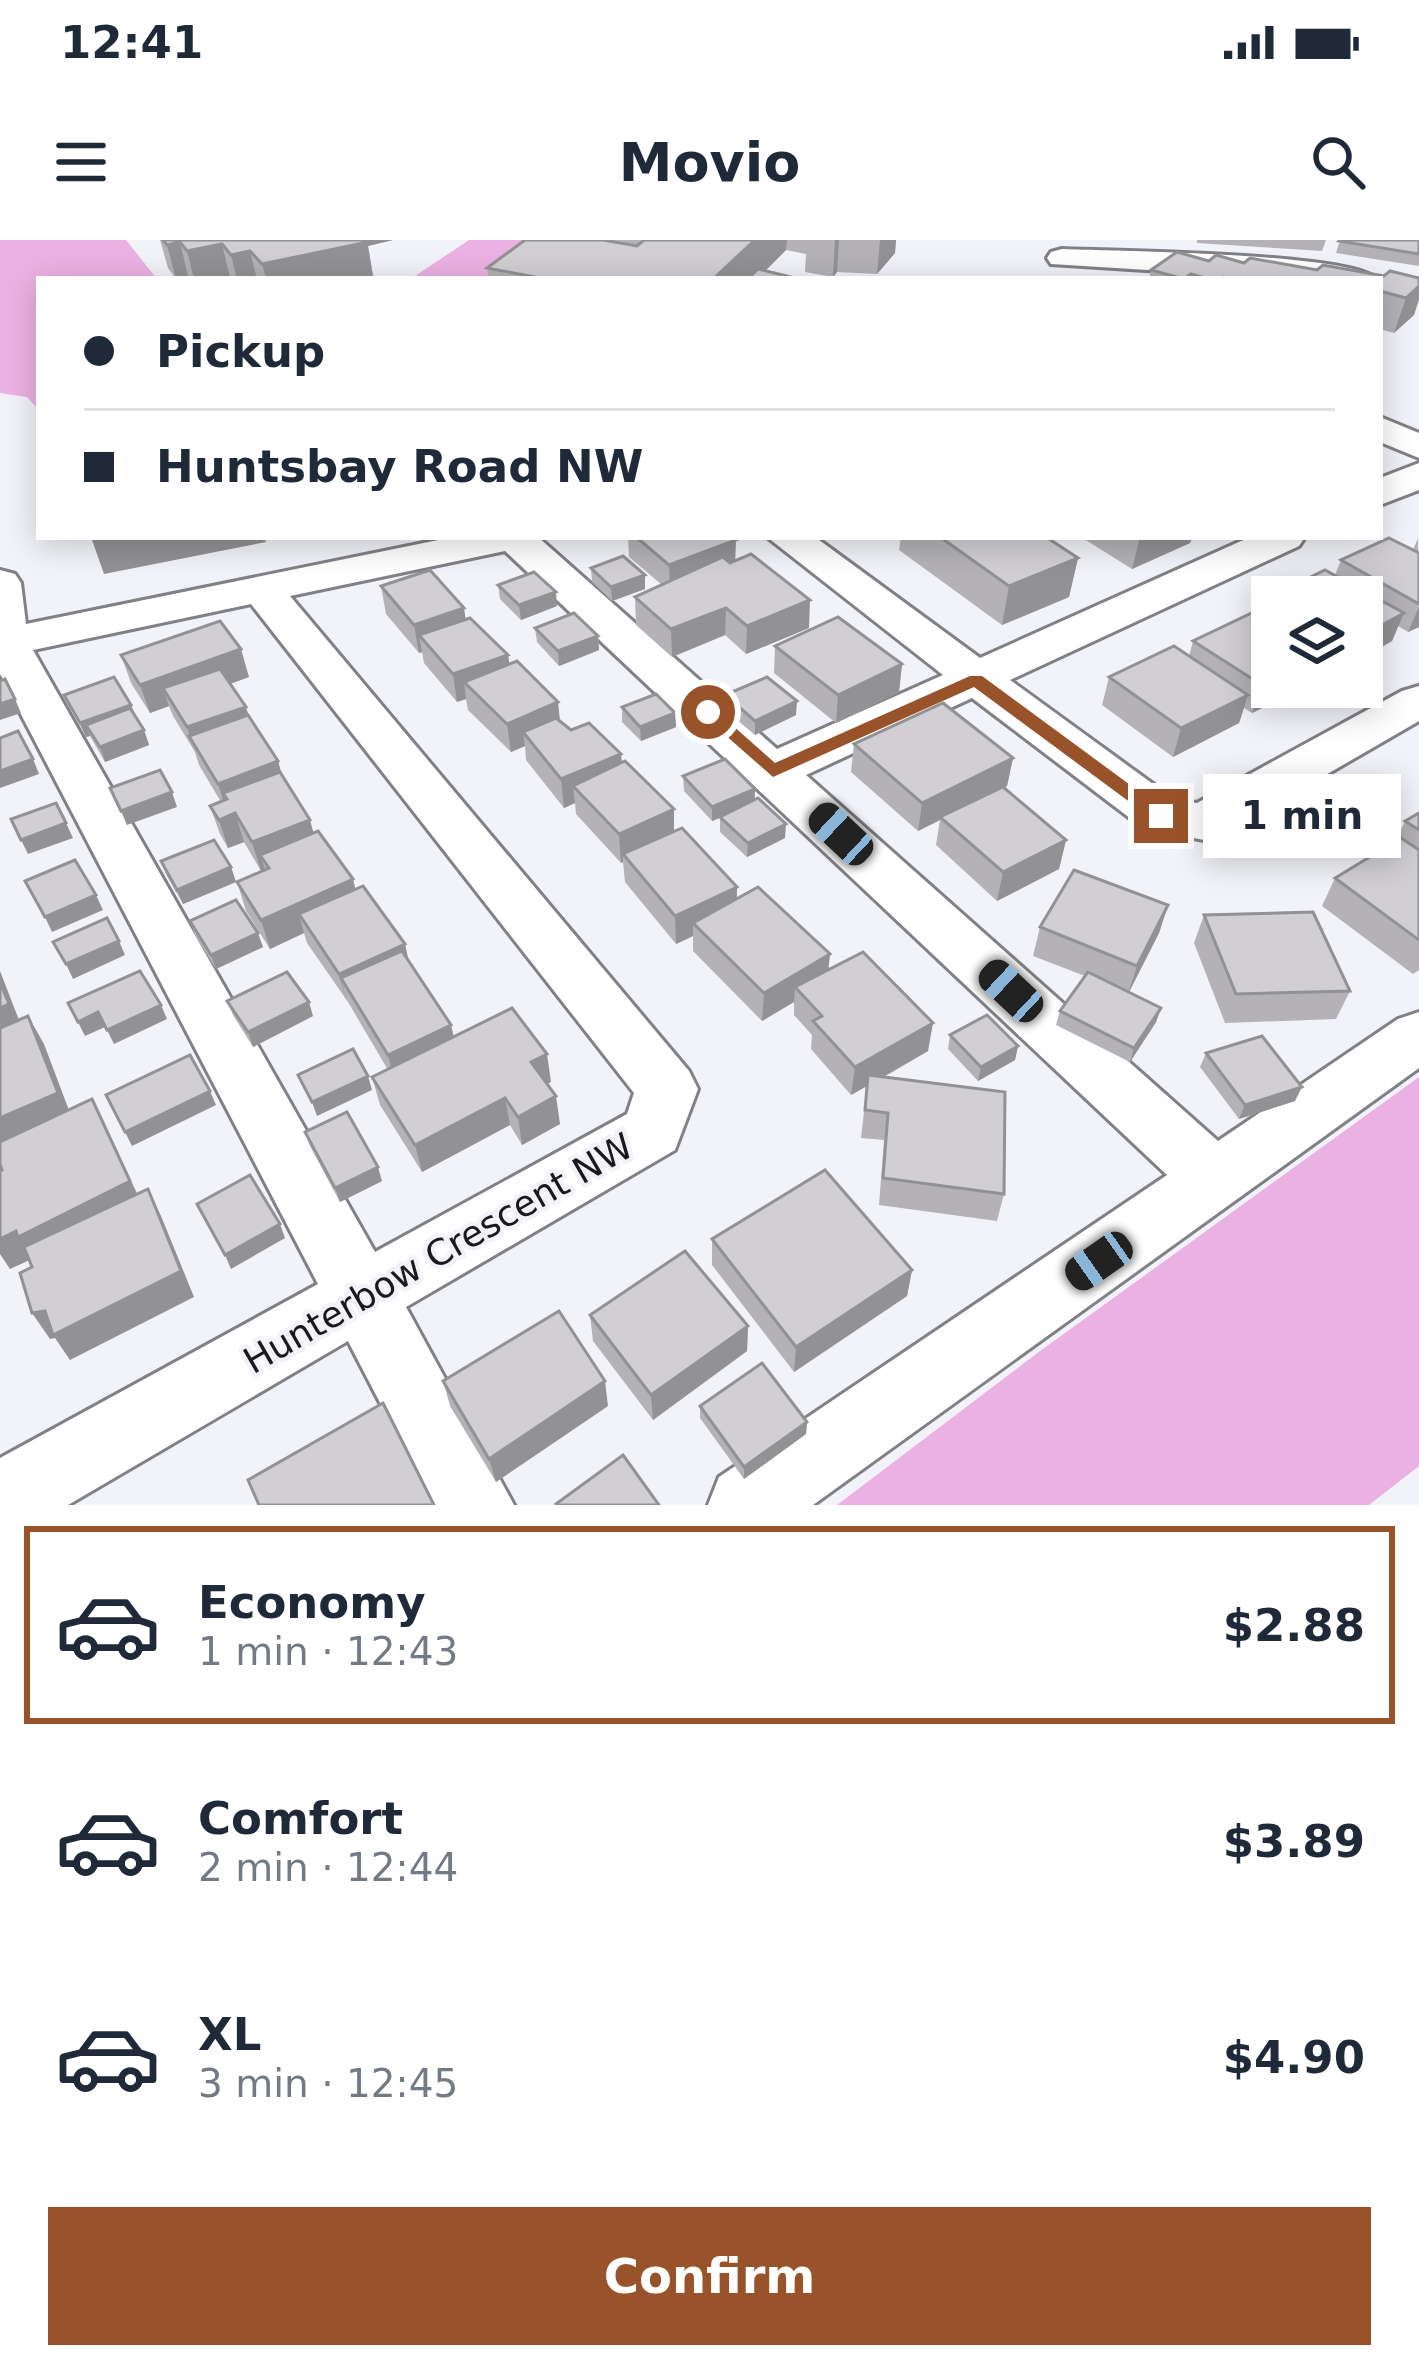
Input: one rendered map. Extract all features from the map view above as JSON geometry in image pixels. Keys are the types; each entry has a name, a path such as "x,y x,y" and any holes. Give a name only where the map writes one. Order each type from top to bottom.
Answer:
{"street":[{"path":"1057,259 1175,251 1339,276"},
{"path":"1383,429 1419,446"},
{"path":"1383,492 1419,475"},
{"path":"475,1505 359,1297 2,623 261,589 499,540"},
{"path":"517,540 1216,1180"},
{"path":"792,540 1161,816 1204,822 1419,701"},
{"path":"773,771 1278,540"},
{"name":"Hunterbow Crescent NW","path":"0,1501 652,1131 667,1089 261,589"},
{"path":"748,1505 1419,1036"}],"shaded area":[{"path":"0,240 126,240 155,276 36,276 36,407 27,397 0,393"},
{"path":"469,240 553,240 509,276 415,276"},
{"path":"1419,1077 1419,1466 1369,1505 837,1505 1036,1354"}],"building":[{"path":"163,240 368,242 262,264 250,251 231,255 222,244 187,251 180,242 167,245"},
{"path":"525,240 603,240 637,246 644,240 755,240 716,276 530,276 487,268"},
{"path":"1419,240 1419,254 1339,241"},
{"path":"1177,252 1209,261 1216,255 1244,263 1250,258 1317,270 1323,265 1384,276 1390,271 1419,278 1419,286 1406,298 1383,292 1383,276 1173,276 1151,270"},
{"path":"758,269 787,276 751,276"},
{"path":"1389,538 1419,553 1419,604 1383,584 1383,576 1369,576 1341,560"},
{"path":"640,540 736,540 669,565"},
{"path":"944,540 1051,540 1078,558 1009,586"},
{"path":"751,554 810,600 747,626 726,608 671,629 635,597 723,557 730,563"},
{"path":"623,556 645,575 611,587 591,568"},
{"path":"430,570 464,608 414,625 381,586"},
{"path":"534,572 556,592 519,605 498,585"},
{"path":"1383,602 1404,613 1383,624"},
{"path":"574,613 598,636 558,651 535,628"},
{"path":"1251,613 1251,678 1193,641"},
{"path":"838,617 902,664 838,695 775,646"},
{"path":"470,618 508,655 453,674 419,635"},
{"path":"220,621 241,649 140,685 121,655"},
{"path":"1174,646 1248,695 1181,728 1109,677"},
{"path":"517,661 558,702 507,724 464,682"},
{"path":"220,669 246,707 187,727 163,688"},
{"path":"114,677 131,705 80,723 64,695"},
{"path":"767,677 797,701 755,721 725,695"},
{"path":"5,679 15,699 0,704 0,681"},
{"path":"656,694 675,713 640,727 622,707"},
{"path":"943,703 1013,758 922,803 854,744"},
{"path":"130,708 144,730 100,747 86,725"},
{"path":"248,715 278,761 218,784 189,736"},
{"path":"556,718 571,730 589,723 621,754 561,779 523,732"},
{"path":"18,731 33,759 0,771 0,738"},
{"path":"725,759 755,789 712,807 683,776"},
{"path":"625,761 674,809 619,834 573,786"},
{"path":"160,770 172,792 121,811 110,788"},
{"path":"280,772 310,820 252,842 235,813 219,820 210,806 227,799 223,793"},
{"path":"1003,787 1066,840 1003,872 940,817"},
{"path":"758,798 786,824 748,843 720,817"},
{"path":"56,803 66,823 21,840 11,819"},
{"path":"1419,813 1419,830 1405,821"},
{"path":"682,828 737,887 675,916 623,854"},
{"path":"318,831 353,879 261,920 237,882 269,868 260,855"},
{"path":"1401,838 1419,850 1419,940 1335,878"},
{"path":"214,840 231,867 177,890 161,861"},
{"path":"75,860 96,895 45,917 25,881"},
{"path":"1074,870 1168,905 1137,966 1040,927"},
{"path":"363,886 405,944 339,974 299,914"},
{"path":"758,887 830,954 764,993 693,923"},
{"path":"236,900 258,933 211,955 190,921"},
{"path":"1313,912 1350,991 1236,994 1204,915"},
{"path":"107,918 119,941 66,964 53,942"},
{"path":"402,951 451,1025 388,1055 341,978"},
{"path":"863,952 933,1023 855,1067 813,1021 822,1016 795,987"},
{"path":"140,971 161,1005 107,1030 98,1012 78,1022 68,1003"},
{"path":"287,972 309,1002 248,1032 227,1001"},
{"path":"1088,972 1161,1008 1134,1048 1060,1011"},
{"path":"0,982 9,1004 0,1008"},
{"path":"512,1008 547,1054 531,1062 556,1096 518,1117 505,1098 415,1145 372,1077"},
{"path":"987,1015 1018,1046 981,1067 950,1035"},
{"path":"28,1016 58,1093 0,1118 0,1028"},
{"path":"1262,1036 1302,1087 1245,1105 1206,1053"},
{"path":"353,1049 368,1076 312,1102 298,1075"},
{"path":"190,1055 210,1091 125,1132 106,1095"},
{"path":"868,1075 1005,1092 1004,1194 883,1178 888,1113 865,1110"},
{"path":"92,1099 130,1181 18,1237 16,1231 0,1239 0,1142"},
{"path":"347,1112 378,1167 335,1188 305,1132"},
{"path":"825,1170 912,1270 796,1347 712,1239"},
{"path":"250,1175 280,1224 225,1255 197,1204"},
{"path":"148,1189 181,1271 53,1335 45,1311 32,1313 20,1273 32,1267 24,1247"},
{"path":"685,1251 748,1326 651,1395 590,1315"},
{"path":"559,1311 605,1381 489,1459 443,1381"},
{"path":"762,1363 807,1422 744,1467 700,1406"},
{"path":"383,1403 434,1505 259,1505 248,1480"},
{"path":"623,1455 659,1505 556,1504"}],"route":[{"path":"708,712 773,771 976,680 1161,816"}]}
